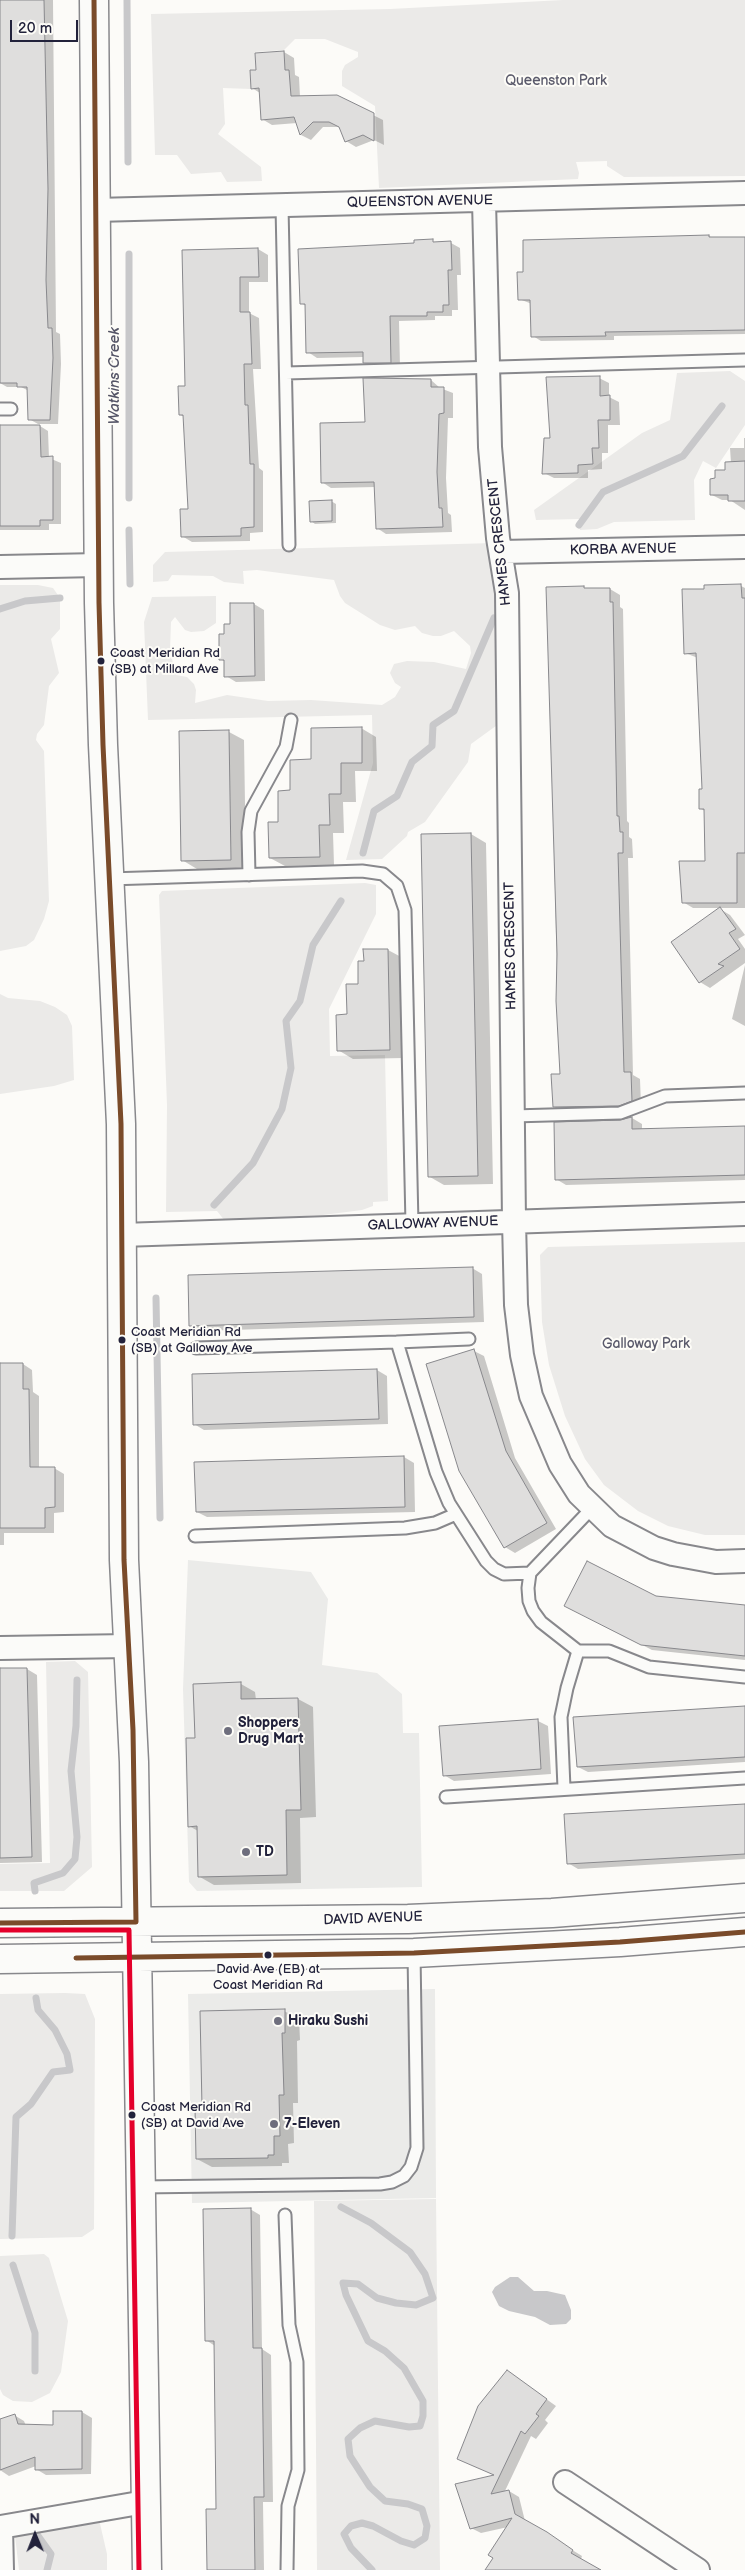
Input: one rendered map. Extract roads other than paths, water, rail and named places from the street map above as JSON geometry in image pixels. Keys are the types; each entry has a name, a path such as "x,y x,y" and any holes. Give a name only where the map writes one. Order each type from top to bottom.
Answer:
{"main road":[{"path":"94,0 99,565 109,879 118,1033 122,1235 124,1560 134,1754 147,2570"},
{"name":"DAVID AVENUE","path":"0,1923 311,1921 456,1917 552,1913 745,1898"},
{"path":"0,1959 414,1953 620,1942 745,1932"}],"street":[{"name":"QUEENSTON AVENUE","path":"96,210 745,193"},
{"name":"HAMES CRESCENT","path":"484,201 490,447 507,593 514,1221 517,1326 531,1396 560,1464 579,1494 612,1526 654,1548 691,1559 716,1562 745,1561"},
{"name":"KORBA AVENUE","path":"501,552 745,547"},
{"path":"0,567 99,565"},
{"name":"GALLOWAY AVENUE","path":"122,1235 745,1214"},
{"path":"0,1648 129,1646"},
{"path":"565,2482 698,2570"},
{"path":"2,2570 1,2526 145,2502"}],"lane":[{"path":"282,206 289,545"},
{"path":"286,373 745,360"},
{"path":"249,875 248,832 251,812 286,747 291,720"},
{"path":"109,879 375,872 391,880 402,894 405,910 412,1224"},
{"path":"513,1116 620,1113 630,1111 665,1096 745,1092"},
{"path":"196,1348 470,1339"},
{"path":"397,1342 436,1472 456,1514 494,1569 504,1574 530,1573"},
{"path":"593,1507 530,1573 528,1588 533,1611 542,1622 578,1651 608,1651 638,1664 661,1669 745,1678"},
{"path":"194,1536 413,1527 435,1523 456,1514"},
{"path":"564,1788 561,1717 566,1688 578,1651"},
{"path":"446,1797 745,1778"},
{"path":"140,2187 380,2184 392,2182 404,2176 413,2162 417,2148 414,1953"},
{"path":"285,2215 289,2325 297,2362 298,2470 288,2506 287,2570"}],"waterway":[{"name":"Watkins Creek","path":"127,0 128,162"},
{"name":"Watkins Creek","path":"129,254 129,498"},
{"path":"579,525 603,492 683,456 722,406"},
{"name":"Watkins Creek","path":"129,530 130,584"},
{"name":"Watkins Creek","path":"0,609 25,601 60,598"},
{"path":"363,853 374,811 397,796 412,762 432,746 433,725 454,711 494,618"},
{"path":"214,1205 253,1163 282,1109 291,1068 286,1021 300,1001 313,945 341,901"},
{"path":"156,1298 160,1518"},
{"path":"35,1891 34,1883 63,1873 75,1859 77,1837 71,1771 76,1726 77,1680"},
{"path":"12,2236 16,2117 31,2104 53,2072 70,2070 67,2054 55,2030 38,2010 36,1998"},
{"path":"341,2207 371,2223 410,2252 425,2274 433,2298 416,2305 396,2303 377,2298 358,2284 343,2283 346,2295 368,2341 385,2351 404,2368 423,2401 423,2416 420,2426 409,2427 375,2421 360,2428 348,2439 350,2456 370,2487 385,2501 408,2504 422,2509 427,2526 425,2538 414,2545 401,2541 373,2526 362,2523 351,2526 344,2534 351,2548 372,2570"},
{"path":"13,2265 35,2333 35,2371"},
{"path":"36,2533 51,2554 47,2570"}],"place":[{"name":"Coast Meridian Rd (SB) at Millard Ave","path":"101,661"},
{"name":"Coast Meridian Rd (SB) at Galloway Ave","path":"122,1340"},
{"name":"Shoppers Drug Mart","path":"228,1731"},
{"name":"TD","path":"246,1852"},
{"name":"David Ave (EB) at Coast Meridian Rd","path":"268,1955"},
{"name":"Hiraku Sushi","path":"278,2021"},
{"name":"Coast Meridian Rd (SB) at David Ave","path":"132,2115"},
{"name":"7-Eleven","path":"274,2124"}],"park label":[{"name":"Queenston Park","path":"556,81"},
{"name":"Galloway Park","path":"646,1344"}]}
